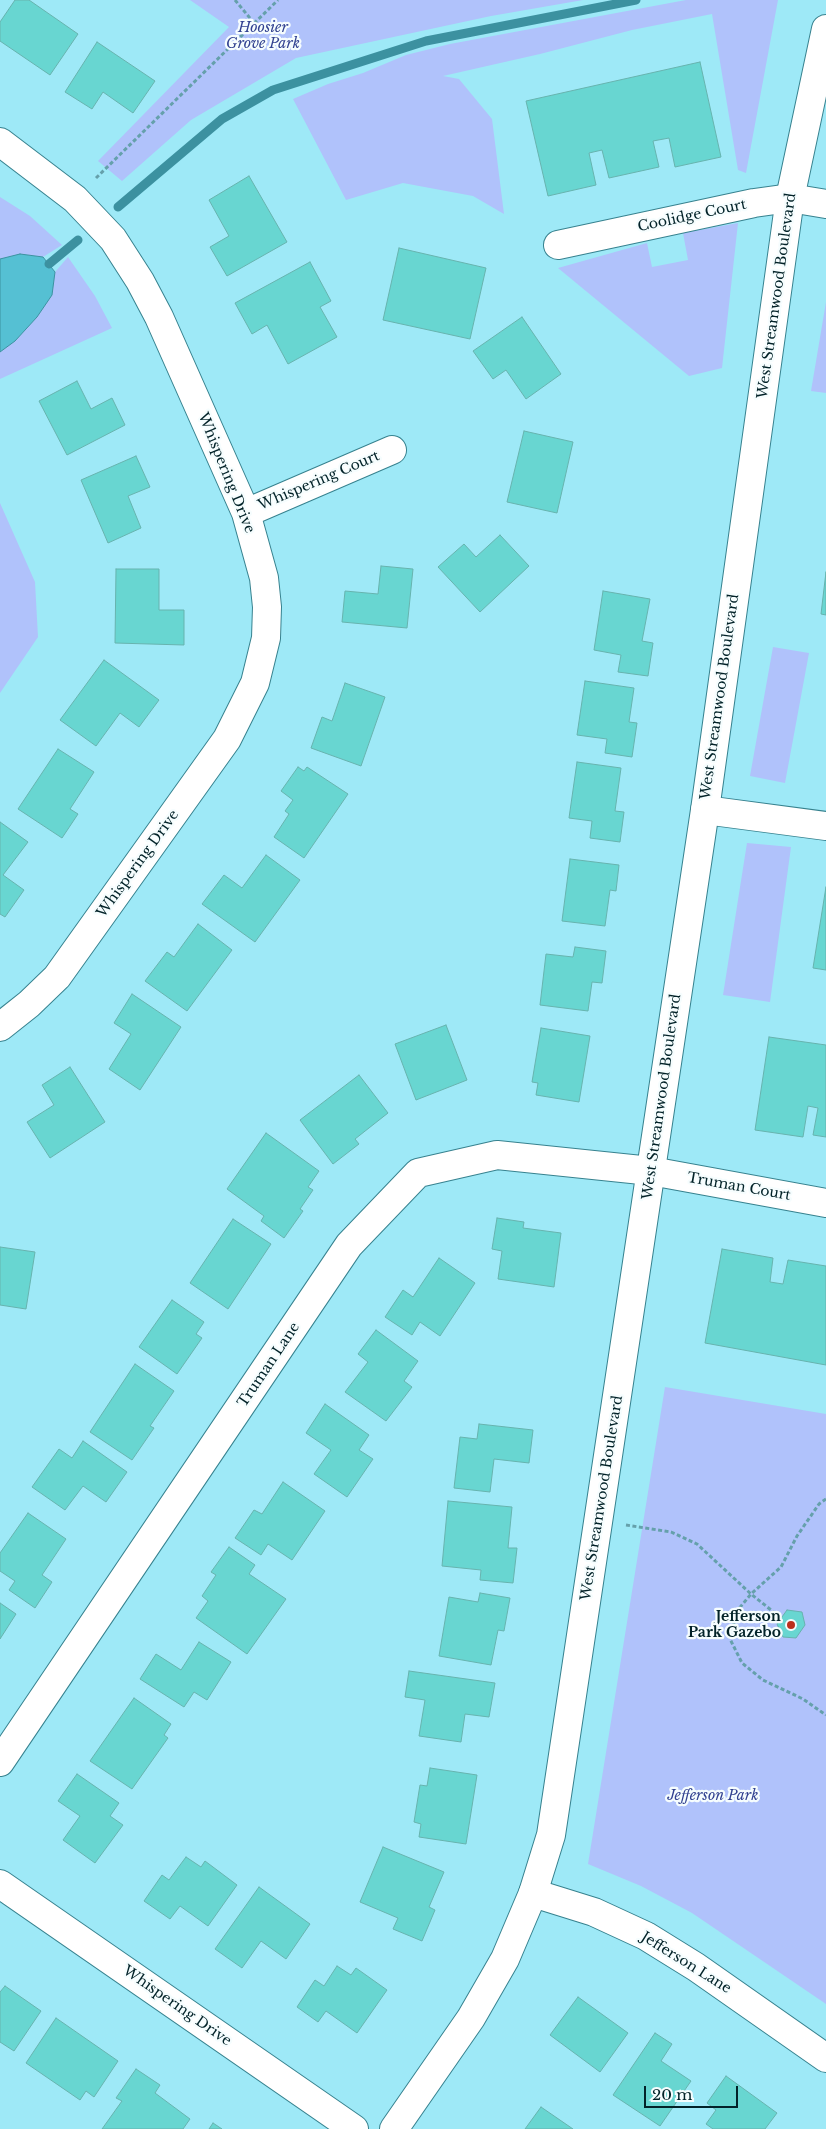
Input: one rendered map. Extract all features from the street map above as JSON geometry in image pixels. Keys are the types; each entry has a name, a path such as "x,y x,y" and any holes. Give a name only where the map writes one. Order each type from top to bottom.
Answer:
{"street":[{"name":"West Streamwood Boulevard","path":"394,2129 472,2018 505,1959 533,1893 551,1834 705,810 790,198 826,29"},
{"name":"Whispering Drive","path":"0,142 75,199 113,239 140,281 159,318 246,513 264,578 267,607 266,638 256,683 228,739 57,977 29,1004 0,1027"},
{"name":"Coolidge Court","path":"558,245 754,202 790,198 826,204"},
{"name":"Whispering Court","path":"246,513 392,450"},
{"path":"705,810 826,826"},
{"name":"Truman Lane","path":"0,1762 349,1245 418,1173 497,1155 651,1171"},
{"name":"Truman Court","path":"651,1171 826,1203"},
{"name":"Whispering Drive","path":"0,1884 354,2129"},
{"name":"Jefferson Lane","path":"533,1893 594,1912 646,1936 696,1967 826,2058"}],"path":[{"path":"235,0 254,23"},
{"path":"75,199 278,0"},
{"path":"826,1499 819,1504 797,1536 781,1567 751,1594 737,1611 730,1639 742,1662 763,1680 804,1699 826,1715"},
{"path":"598,1520 671,1532 697,1544 751,1594 781,1618"}],"green space":[{"name":"Hoosier Grove Park","path":"190,0 583,0 491,16 296,58 191,120 122,181 98,161 229,27"},
{"path":"686,0 778,0 746,173 738,170 712,14 632,30 540,54 443,76 459,79 492,119 504,214 473,196 403,183 346,200 293,99 406,55 450,44"},
{"path":"0,197 30,216 62,245 43,257 20,254 0,259"},
{"path":"738,223 722,368 689,376 558,268 647,243 652,267 688,260 683,233"},
{"path":"68,257 95,296 112,328 0,379 0,352 15,341 37,317 52,295 55,272"},
{"path":"826,302 826,393 811,391"},
{"path":"0,503 35,582 38,637 0,693"},
{"path":"773,647 809,653 785,783 750,776"},
{"path":"747,843 791,847 770,1002 723,995"},
{"name":"Jefferson Park","path":"665,1387 826,1414 826,2004 692,1913 641,1886 588,1864"}],"shaded area":[{"path":"20,254 43,257 55,272 52,295 37,317 15,341 0,352 0,259"}],"building":[{"path":"15,0 29,0 78,34 50,75 0,41 0,22"},
{"path":"97,42 155,81 133,113 103,92 92,109 65,92"},
{"path":"700,62 721,157 675,167 669,138 653,141 659,167 609,178 602,150 589,153 596,185 548,196 526,101"},
{"path":"249,176 287,242 227,276 210,247 229,236 209,200"},
{"path":"399,248 486,268 470,339 383,320"},
{"path":"310,262 331,301 320,307 337,337 288,364 267,325 252,334 235,303"},
{"path":"522,317 561,374 526,399 506,370 493,379 473,351"},
{"path":"77,381 91,409 112,398 125,425 67,455 39,401"},
{"path":"524,431 573,442 557,513 507,502"},
{"path":"136,456 150,487 128,496 141,528 108,543 81,480"},
{"path":"500,535 529,566 480,612 438,567 464,544 476,557"},
{"path":"381,566 413,569 407,628 342,622 345,591 378,594"},
{"path":"116,569 159,569 159,610 184,610 184,645 115,643"},
{"path":"826,572 826,615 821,614"},
{"path":"603,591 650,599 642,641 653,643 648,676 618,672 621,655 594,650"},
{"path":"104,660 159,700 139,727 120,713 96,746 60,720"},
{"path":"585,681 634,688 629,722 637,723 632,757 605,753 607,739 577,735"},
{"path":"345,683 385,697 361,766 311,748 322,717 332,721"},
{"path":"58,749 94,772 70,809 78,814 62,838 18,809"},
{"path":"577,762 621,768 615,811 624,812 620,842 590,838 592,821 569,818"},
{"path":"298,767 304,771 307,767 348,794 304,858 274,837 289,814 285,811 293,800 281,791"},
{"path":"0,822 28,842 3,875 24,890 5,917 0,914"},
{"path":"266,855 300,880 255,942 202,904 224,875 242,888"},
{"path":"570,859 619,865 616,891 610,890 605,926 562,921"},
{"path":"826,887 826,970 813,968"},
{"path":"198,924 232,950 187,1011 145,981 167,952 174,957"},
{"path":"575,947 606,951 602,983 592,982 588,1011 540,1005 546,954 573,957"},
{"path":"132,994 181,1027 140,1090 109,1069 131,1034 114,1023"},
{"path":"446,1025 467,1080 416,1100 395,1044"},
{"path":"541,1028 590,1036 579,1102 536,1095 538,1083 532,1082"},
{"path":"769,1037 826,1045 826,1137 813,1135 818,1108 808,1106 803,1137 755,1130"},
{"path":"70,1067 105,1122 50,1158 27,1122 54,1105 42,1085"},
{"path":"359,1075 388,1113 355,1139 359,1144 333,1164 300,1120"},
{"path":"266,1133 319,1171 308,1187 313,1190 300,1209 303,1211 284,1238 261,1221 264,1216 227,1189"},
{"path":"497,1218 524,1222 523,1228 561,1233 554,1287 498,1279 502,1251 492,1249"},
{"path":"233,1219 271,1244 228,1309 190,1283"},
{"path":"0,1247 35,1252 26,1309 0,1305"},
{"path":"722,1249 773,1258 770,1282 783,1284 788,1260 826,1266 826,1365 705,1343"},
{"path":"439,1258 475,1283 440,1336 420,1322 412,1335 385,1317 403,1290 413,1297"},
{"path":"172,1300 204,1322 196,1334 202,1338 177,1374 139,1347"},
{"path":"376,1330 418,1361 404,1381 412,1387 386,1421 345,1392 368,1362 358,1354"},
{"path":"135,1364 174,1391 150,1426 154,1428 132,1460 90,1432"},
{"path":"325,1404 369,1435 359,1450 373,1459 347,1497 314,1474 331,1450 306,1433"},
{"path":"479,1424 533,1430 529,1463 494,1459 490,1492 454,1488 460,1437 477,1439"},
{"path":"83,1441 127,1472 106,1502 83,1486 65,1510 32,1487 59,1449 72,1458"},
{"path":"283,1482 325,1511 292,1560 268,1544 261,1555 235,1538 254,1510 262,1514"},
{"path":"448,1501 512,1507 508,1548 517,1548 513,1583 480,1580 481,1570 442,1566"},
{"path":"28,1513 66,1539 42,1575 52,1582 35,1608 9,1590 15,1581 0,1571 0,1553"},
{"path":"229,1547 255,1565 249,1574 286,1599 247,1654 196,1618 208,1601 202,1596 216,1575 211,1572"},
{"path":"480,1593 510,1598 504,1631 498,1630 491,1665 439,1656 449,1597 478,1602"},
{"path":"0,1603 16,1614 0,1639"},
{"name":"Jefferson Park Gazebo","path":"787,1610 802,1612 805,1625 796,1638 783,1637 777,1624"},
{"path":"199,1642 231,1662 207,1700 194,1692 184,1707 140,1679 156,1654 181,1670"},
{"path":"409,1671 495,1683 489,1717 465,1714 461,1742 419,1736 425,1700 405,1697"},
{"path":"134,1698 171,1724 164,1735 168,1738 132,1789 90,1761"},
{"path":"430,1768 477,1775 466,1844 419,1837 421,1824 414,1822 420,1785 427,1786"},
{"path":"77,1774 119,1803 110,1816 123,1825 95,1863 63,1840 80,1816 58,1801"},
{"path":"383,1847 444,1872 429,1907 435,1910 422,1941 393,1929 398,1918 360,1902"},
{"path":"186,1857 201,1867 205,1861 237,1885 208,1926 180,1906 170,1919 144,1901 162,1875 169,1880"},
{"path":"259,1887 310,1924 286,1959 261,1941 242,1968 215,1949"},
{"path":"337,1966 351,1975 356,1968 387,1990 357,2033 326,2011 318,2022 297,2007 315,1980 324,1986"},
{"path":"5,1986 41,2011 14,2051 0,2042 0,1992"},
{"path":"578,1997 628,2033 600,2072 550,2035"},
{"path":"56,2018 118,2061 94,2097 86,2091 80,2100 26,2063"},
{"path":"655,2033 672,2044 661,2061 691,2081 660,2126 613,2095"},
{"path":"136,2069 160,2085 155,2093 190,2119 183,2129 102,2129 122,2101 116,2098"},
{"path":"726,2076 777,2113 765,2129 713,2129 706,2124 716,2110 707,2103"},
{"path":"541,2107 573,2129 525,2129"},
{"path":"213,2123 222,2129 209,2129"}],"waterway":[{"path":"118,207 222,119 273,90 426,41 636,0"},
{"path":"49,264 78,240"}],"place":[{"name":"Jefferson Park Gazebo","path":"791,1625"}]}
